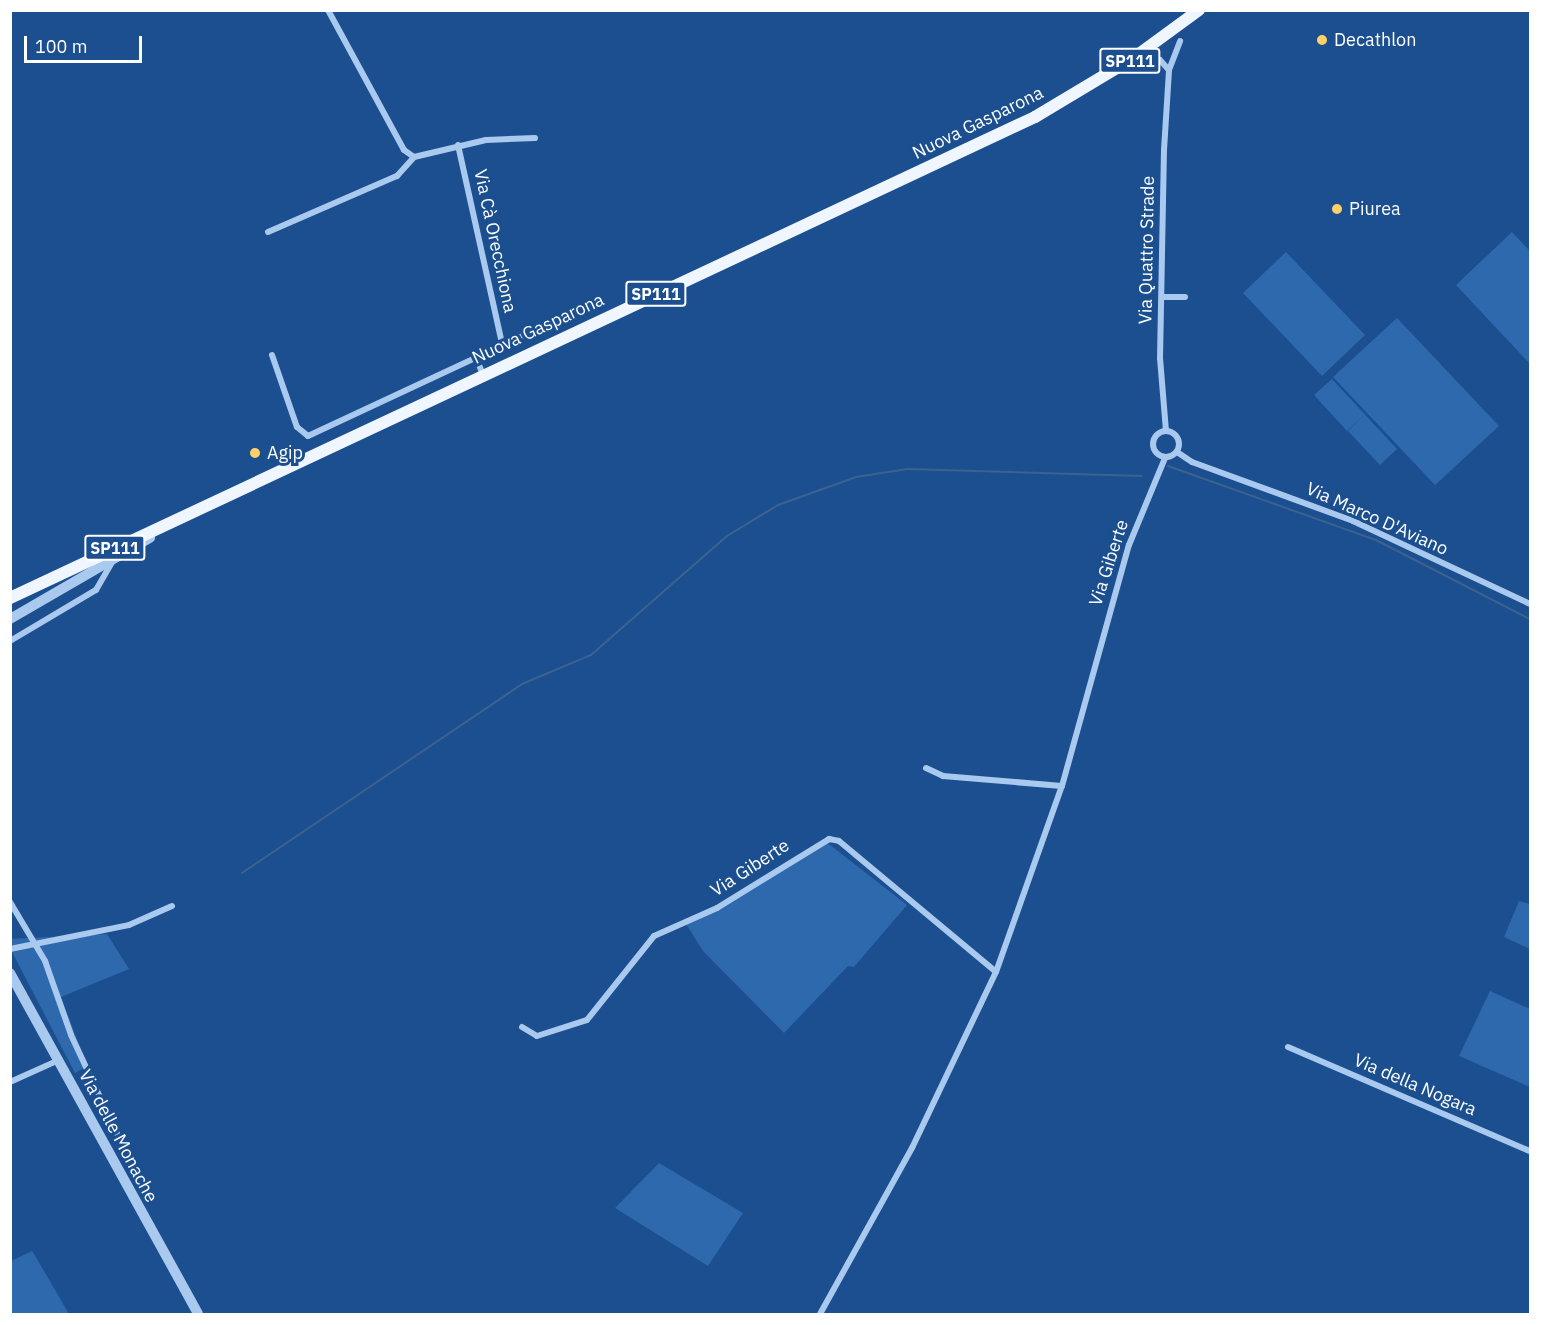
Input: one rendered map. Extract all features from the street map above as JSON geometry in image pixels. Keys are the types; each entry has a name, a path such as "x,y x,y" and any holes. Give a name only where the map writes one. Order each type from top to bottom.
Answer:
{"main road":[{"name":"Nuova Gasparona","path":"10,597 1035,117 1132,59 1199,10"}],"street":[{"path":"328,10 404,150 414,157"},
{"name":"Via Quattro Strade","path":"1166,431 1162,297 1169,70 1180,41"},
{"path":"1147,63 1160,60 1169,70"},
{"path":"268,232 397,176 414,157 458,145 535,138"},
{"name":"Via Cà Orecchiona","path":"458,145 502,343"},
{"path":"1162,297 1185,297"},
{"path":"272,355 297,427 309,436 475,355 572,314"},
{"path":"475,355 483,375"},
{"path":"1166,431 1179,440 1177,452 1165,458 1154,451 1153,442 1166,431"},
{"name":"Via Marco D'Aviano","path":"1177,452 1192,462 1353,521 1530,604"},
{"name":"Via Giberte","path":"820,1314 912,1148 996,972 1062,786 1123,564 1165,458"},
{"path":"10,619 220,499"},
{"path":"10,641 96,590 112,562"},
{"path":"926,768 943,776 1062,786"},
{"name":"Via Giberte","path":"522,1027 537,1036 587,1020 654,936 717,908 829,839 839,841 996,972"},
{"path":"10,902 34,944 138,1179 145,1180"},
{"path":"10,949 129,925 172,906"},
{"name":"Via delle Monache","path":"10,973 198,1314"},
{"name":"Via della Nogara","path":"1287,1047 1530,1151"},
{"path":"10,1082 59,1060"},
{"path":"827,1314 829,1301"}],"shaded area":[{"path":"1512,232 1530,251 1530,364 1456,285"},
{"path":"1286,252 1365,335 1322,376 1243,293"},
{"path":"1397,318 1499,426 1435,485 1333,377"},
{"path":"1332,379 1397,449 1380,465 1348,431 1364,415 1347,431 1314,395"},
{"path":"825,841 907,905 854,967 848,966 784,1033 703,951 686,924"},
{"path":"1519,901 1530,904 1530,949 1504,937"},
{"path":"107,934 129,969 61,997 87,1066 75,1073 11,950 10,939"},
{"path":"1490,991 1530,1009 1530,1087 1459,1056"},
{"path":"659,1163 743,1213 708,1266 615,1208"},
{"path":"32,1251 69,1314 11,1314 11,1261"}],"waterway":[{"path":"1168,466 1376,540 1530,619"},
{"path":"242,873 522,684 591,655 727,536 778,505 856,477 907,469 1142,476"}],"place":[{"name":"Decathlon","path":"1322,40"},
{"name":"Piurea","path":"1337,209"},
{"name":"Agip","path":"255,453"}]}
